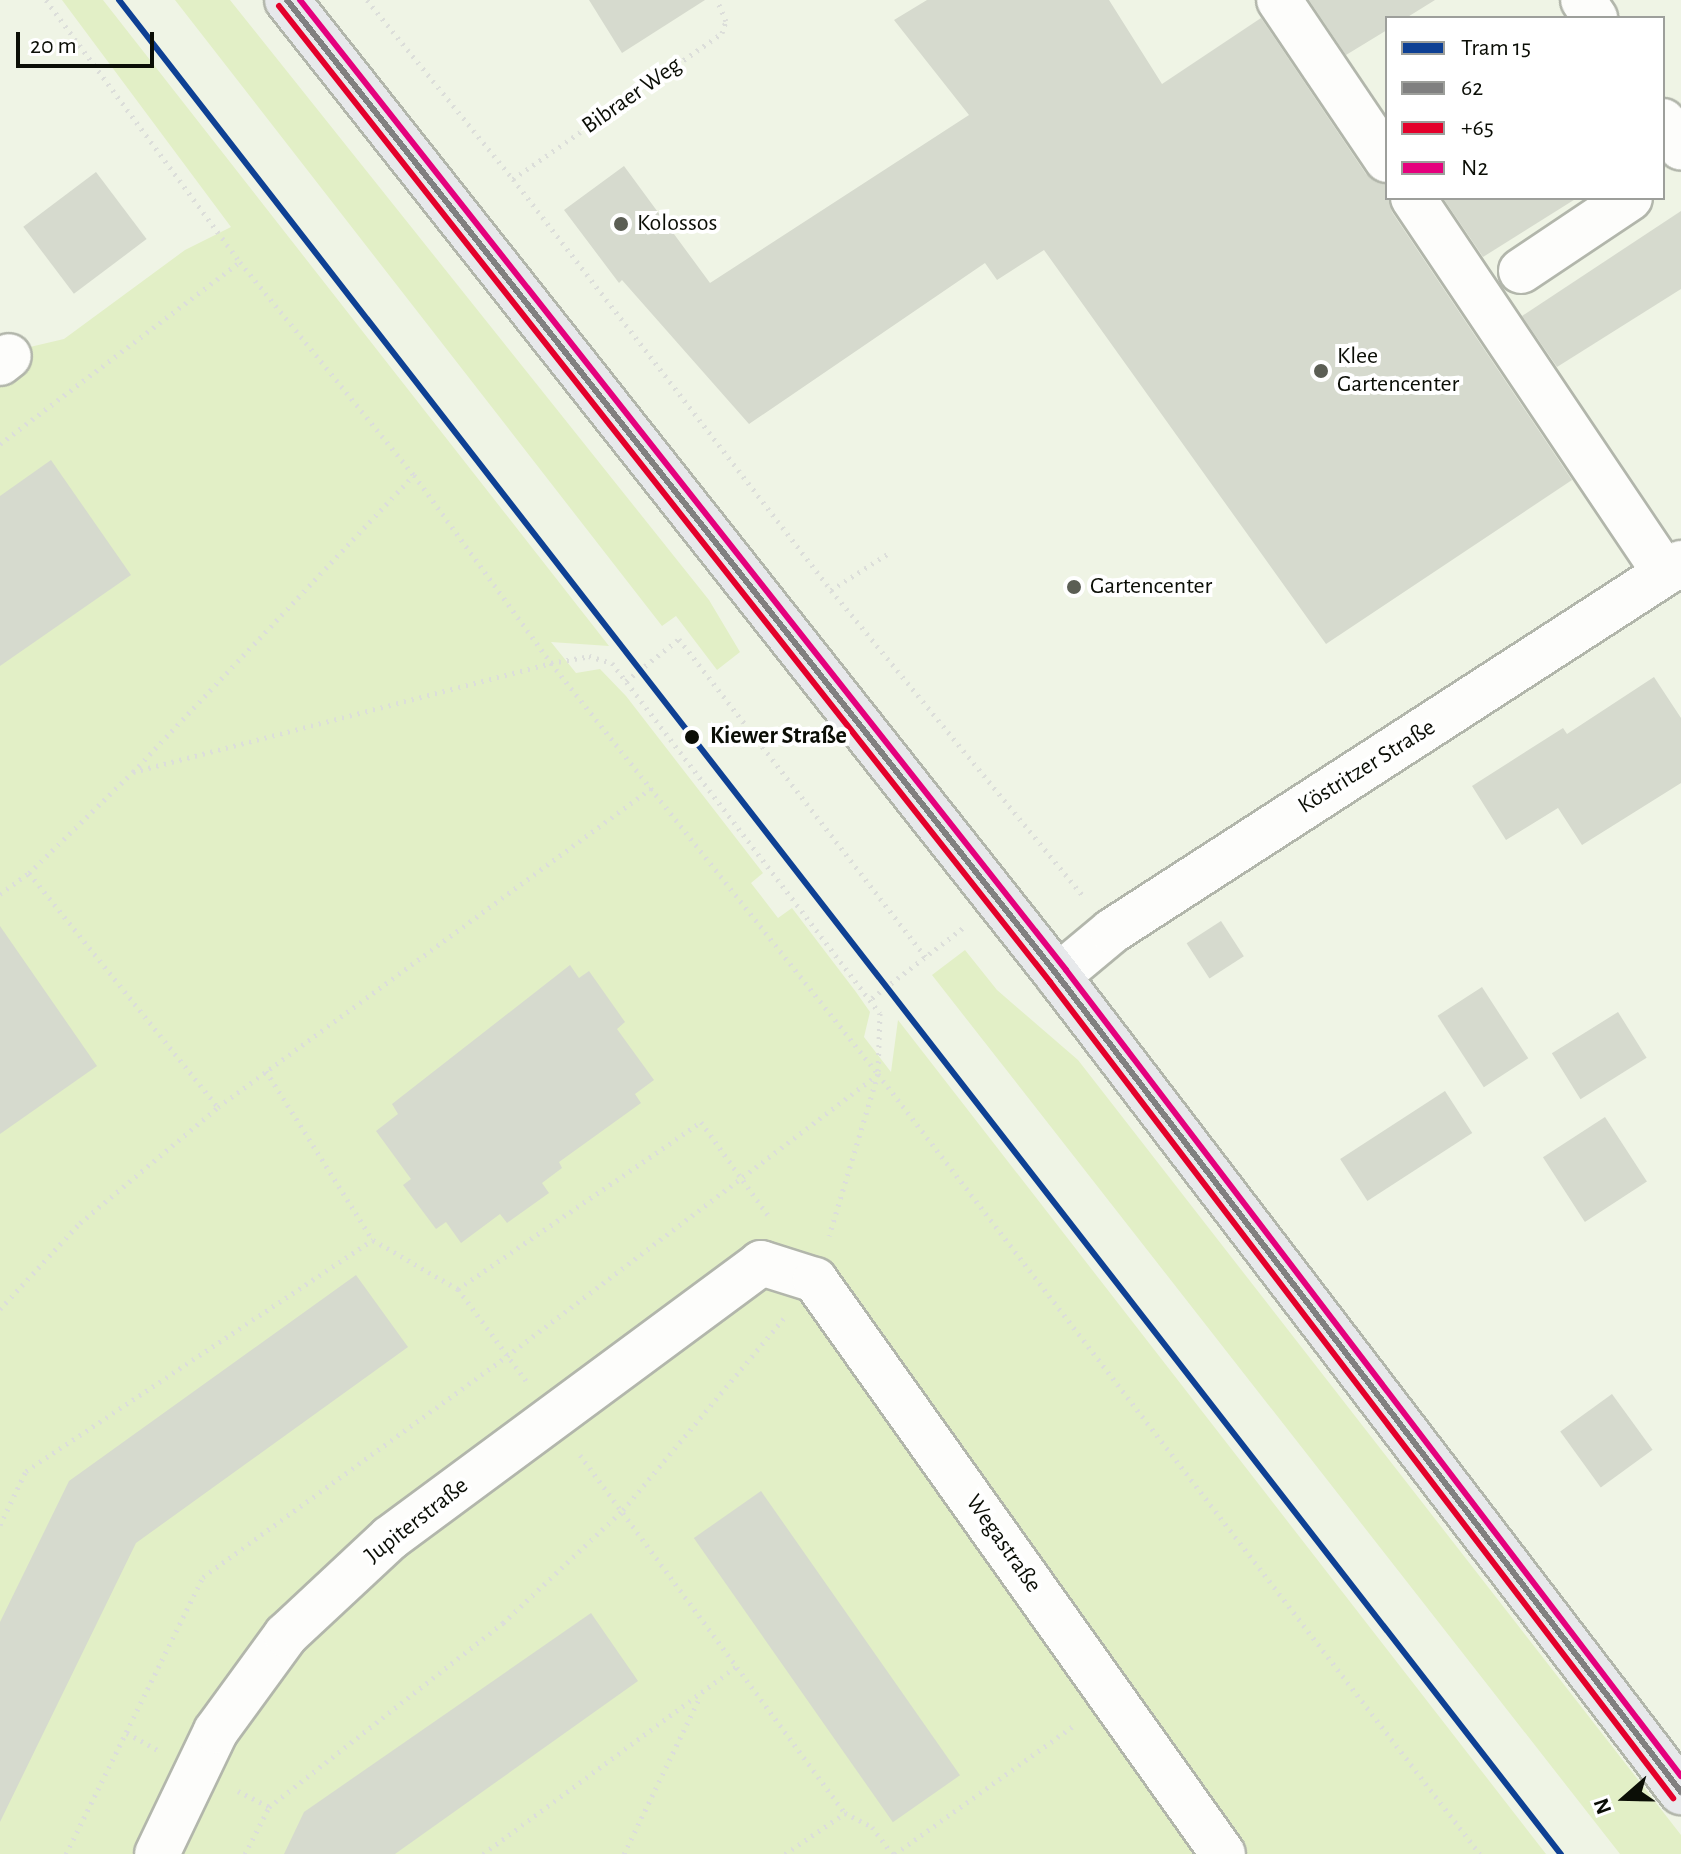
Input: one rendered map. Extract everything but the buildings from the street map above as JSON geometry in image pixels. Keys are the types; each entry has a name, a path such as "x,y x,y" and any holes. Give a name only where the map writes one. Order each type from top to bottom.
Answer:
{"main road":[{"path":"287,0 1058,976 1681,1792"}],"street":[{"path":"1279,0 1385,157"},
{"path":"1665,124 1681,148"},
{"path":"1414,200 1673,568"},
{"path":"1521,271 1627,200"},
{"name":"Köstritzer Straße","path":"1058,976 1112,931 1673,568"},
{"name":"Jupiterstraße","path":"157,1854 216,1731 286,1635 390,1538 761,1263 815,1280"},
{"name":"Wegastraße","path":"815,1280 1223,1854"}],"path":[{"path":"46,0 240,262 414,475 551,663 653,787 878,1074 1480,1854"},
{"path":"367,0 513,179 831,590 1112,931"},
{"name":"Bibraer Weg","path":"513,179 722,33 726,21 717,0"},
{"path":"0,444 240,262"},
{"path":"0,894 29,873 133,772 414,475"},
{"path":"831,590 889,553"},
{"path":"626,681 679,639 926,957"},
{"path":"133,772 551,663 589,656 612,663 872,998 884,1026 878,1074 815,1280 623,1510 503,1623 269,1807 245,1854"},
{"path":"0,1309 80,1223 218,1107 653,787"},
{"path":"29,873 218,1107"},
{"path":"872,998 997,902"},
{"path":"266,1071 373,1240 458,1289 845,1813 872,1827 893,1854 1113,1698"},
{"path":"66,1854 203,1577 507,1356 878,1074"},
{"path":"458,1289 701,1122 815,1280"},
{"path":"0,1525 26,1471 373,1240"},
{"path":"483,1854 737,1666"},
{"path":"624,1854 701,1694"},
{"path":"785,1854 845,1813"}],"green space":[{"path":"62,0 103,0 609,646 551,642 576,673 600,669 626,696 763,873 751,883 778,918 792,908 856,992 870,1012 864,1037 891,1072 898,1020 1546,1854 0,1854 0,354 64,339 185,250 231,227"},
{"path":"175,0 230,0 709,600 740,652 717,670 676,616 662,626"},
{"path":"965,950 997,990 1078,1060 1681,1835 1681,1854 1620,1854 932,975"}],"tram line":[{"name":"15","path":"119,0 1561,1854"}],"transit line":[{"name":"62","path":"287,0 1058,976 1681,1792"},
{"name":"N2","path":"300,0 1066,970 1681,1776"},
{"name":"+65","path":"279,6 1050,982 1673,1798"}],"place":[{"name":"Kolossos","path":"621,224"},
{"name":"Klee Gartencenter","path":"1321,371"},
{"name":"Gartencenter","path":"1074,587"},
{"name":"Kiewer Straße","path":"692,737"}]}
